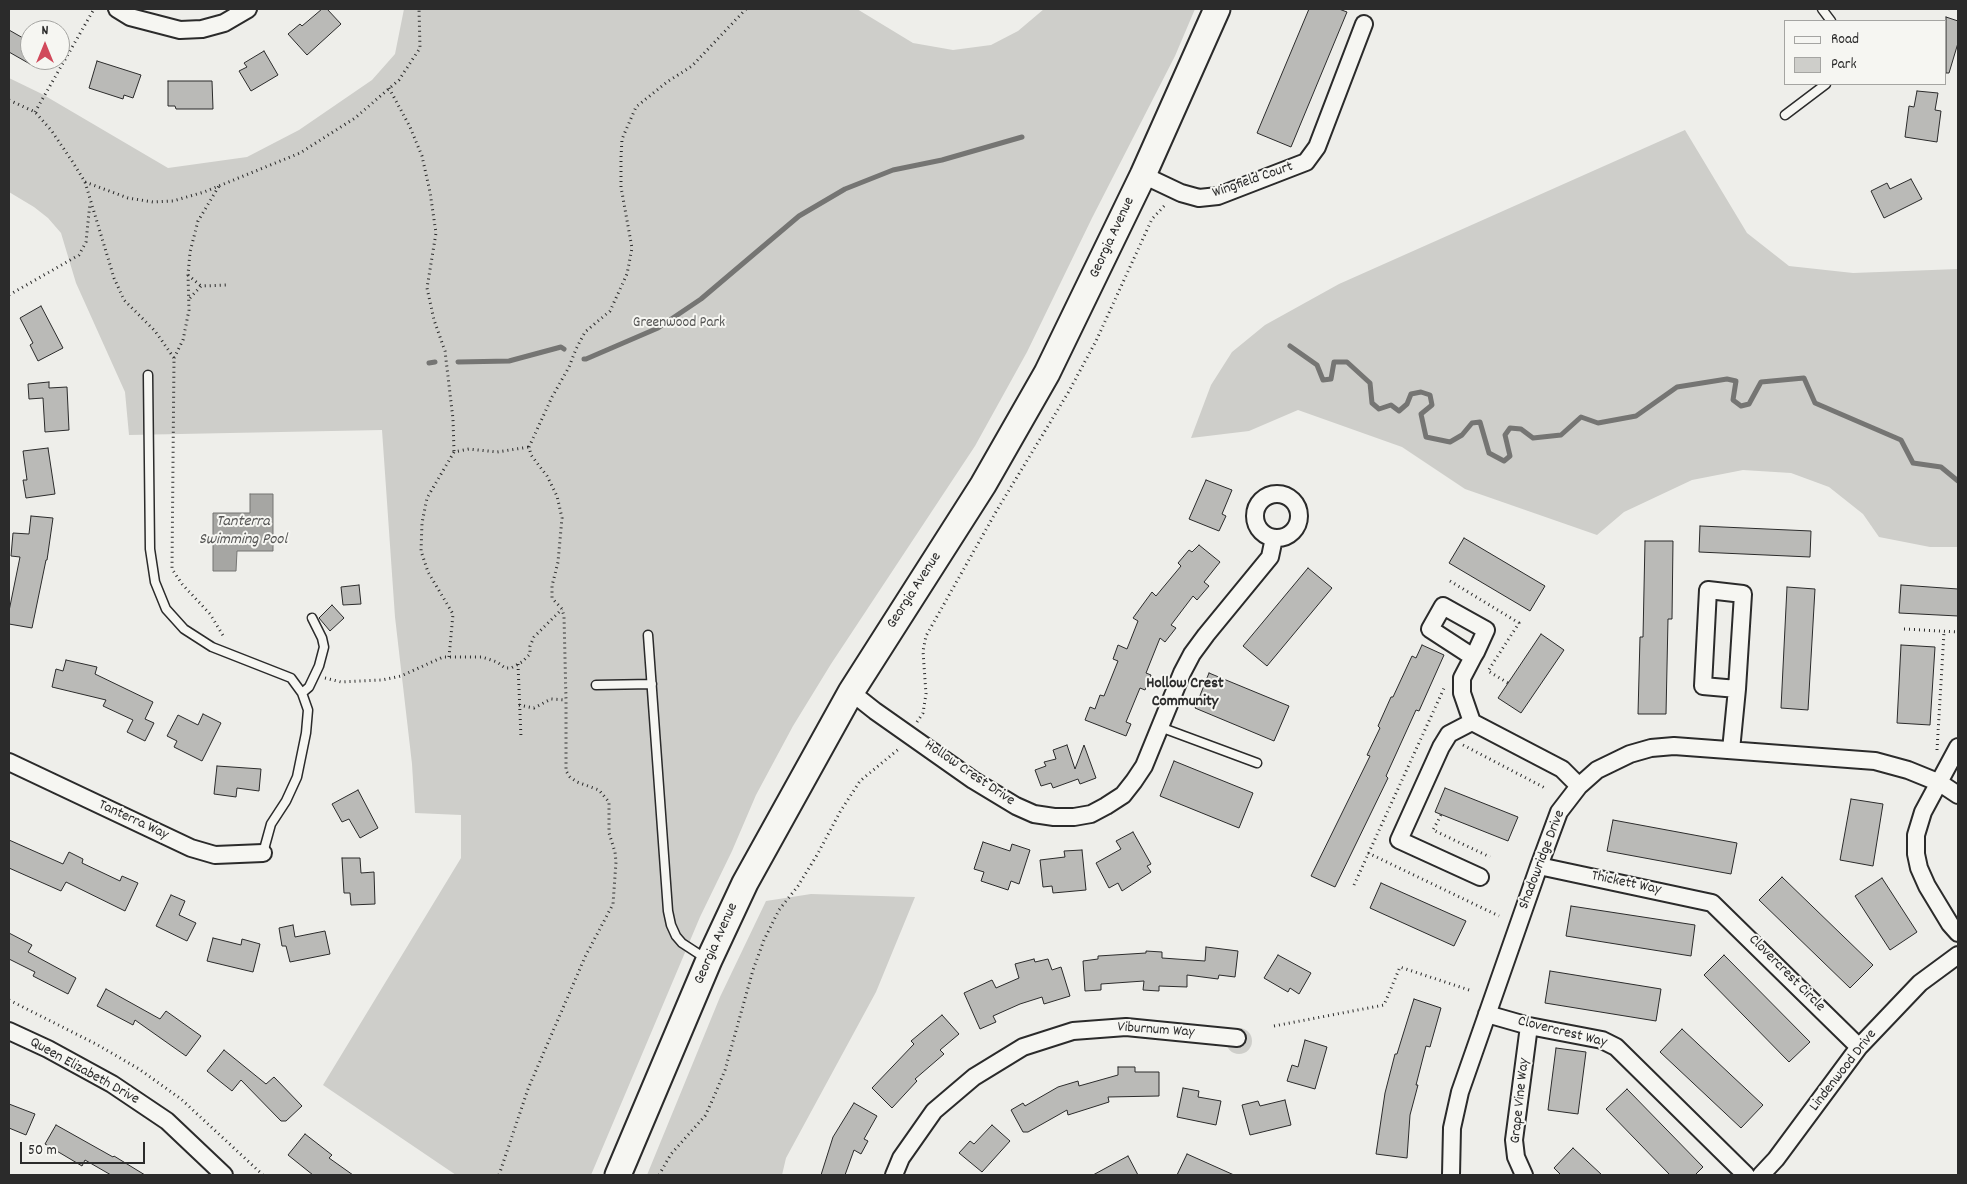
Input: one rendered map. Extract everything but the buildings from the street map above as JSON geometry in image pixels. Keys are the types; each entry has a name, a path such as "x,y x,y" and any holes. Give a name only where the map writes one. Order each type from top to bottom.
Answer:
{"main road":[{"name":"Georgia Avenue","path":"618,1175 709,960 745,883 851,692 983,484 1029,406 1070,328 1143,176 1217,9"}],"street":[{"path":"117,9 130,16 180,30 202,29 224,23 248,9"},
{"name":"Wingfield Court","path":"1143,176 1182,193 1199,198 1218,196 1306,162 1317,147 1364,24"},
{"name":"Hollow Crest Drive","path":"851,692 876,712 998,796 1034,814 1054,817 1074,817 1091,814 1123,795 1144,766 1192,654 1270,558 1274,538"},
{"path":"1731,750 1737,689 1743,594 1708,590 1703,686 1737,689"},
{"path":"1473,656 1462,678 1462,693 1472,722 1562,769 1579,786"},
{"path":"1472,722 1449,734 1441,747 1399,840 1480,877"},
{"name":"Shadowridge Drive","path":"1451,1175 1451,1137 1460,1092 1539,866 1559,812 1579,786 1597,770 1630,754 1651,748 1674,746 1875,760 1908,770 1940,783 1958,795"},
{"path":"1958,747 1923,812 1916,836 1916,854 1919,868 1927,886 1950,924 1958,933"},
{"name":"Tanterra Way","path":"9,762 191,848 216,855 263,854"},
{"name":"Thickett Way","path":"1539,866 1712,903"},
{"name":"Clovercrest Circle","path":"1712,903 1859,1047"},
{"name":"Lindenwood Drive","path":"1761,1175 1776,1160 1859,1047 1920,983 1958,955"},
{"name":"Clovercrest Way","path":"1487,1014 1529,1026 1602,1040 1616,1047 1746,1175"},
{"name":"Grape Vine Way","path":"1524,1175 1516,1157 1514,1140 1529,1026"},
{"name":"Viburnum Way","path":"894,1175 901,1158 934,1111 974,1077 1023,1047 1073,1031 1126,1027 1237,1038"},
{"name":"Queen Elizabeth Drive","path":"9,1031 48,1049 112,1084 167,1121 224,1175"}],"lane":[{"path":"1822,9 1829,20"},
{"path":"1785,115 1825,85"},
{"path":"148,375 150,549 155,582 166,609 184,629 212,647 291,678 302,693 308,710 306,733 297,777 286,801 271,824 263,854"},
{"path":"302,693 308,687 316,672 324,646 312,618"},
{"path":"648,635 669,918 676,936 682,943 709,960"},
{"path":"596,685 652,684"},
{"path":"1160,727 1257,763"}],"path":[{"path":"35,112 94,9"},
{"path":"85,182 128,198 153,202 173,201 220,186 300,153 355,118 399,80 420,48 419,9"},
{"path":"499,1175 528,1089 585,957 613,904 616,862 615,852 608,833 608,802 599,790 577,782 570,777 566,770 566,700 562,608 552,598 562,518 557,496 547,476 531,455 529,447 585,332 610,311 627,274 632,248 621,187 622,139 636,107 692,66 746,9"},
{"path":"389,88 413,134 422,156 430,192 436,234 427,288 434,320 445,350 453,419 454,452 427,498 424,509 421,551 428,572 453,614 449,656"},
{"path":"9,100 35,112 51,130 85,182 114,278 124,300 155,331 174,358"},
{"path":"220,186 198,221 190,252 188,274 189,310 183,340 174,358 172,569 182,584 210,614 224,637"},
{"path":"9,295 79,255 86,242 90,200"},
{"path":"916,725 923,712 926,694 923,651 926,636 997,510 1068,393 1096,340 1152,219 1166,204"},
{"path":"188,274 201,286 228,285"},
{"path":"190,298 201,286"},
{"path":"454,452 469,449 497,452 529,447"},
{"path":"316,672 323,677 341,682 382,680 400,676 449,656 482,657 497,662 505,668 511,668 530,654 530,646 534,637 562,608"},
{"path":"1904,629 1958,632"},
{"path":"1936,755 1944,632"},
{"path":"518,664 521,738"},
{"path":"1354,885 1448,678"},
{"path":"519,705 534,708 551,699 566,700"},
{"path":"1458,742 1547,789"},
{"path":"659,1175 671,1154 705,1116 713,1099 725,1070 753,970 764,940 779,910 798,886 860,781 901,747"},
{"path":"1442,815 1433,830 1490,857"},
{"path":"1368,854 1498,916"},
{"path":"1274,1026 1384,1005 1400,968 1472,990"},
{"path":"9,1000 96,1044 139,1069 181,1099 263,1175"}],"green space":[{"name":"Greenwood Park","path":"404,9 857,9 913,43 953,50 991,45 1018,31 1044,9 1195,9 1175,56 1092,218 1027,352 975,446 831,664 793,726 756,795 732,851 700,917 591,1175 456,1175 323,1085 461,858 461,815 415,813 412,764 395,617 382,430 129,435 125,392 76,283 61,233 48,218 9,192 9,78 42,94 168,168 247,157 299,130 372,80 395,54"},
{"path":"1685,130 1747,233 1789,266 1853,273 1958,269 1958,547 1930,547 1879,537 1863,514 1829,487 1791,473 1743,470 1692,480 1624,512 1597,535 1465,489 1402,447 1298,410 1249,431 1191,438 1211,385 1232,352 1265,325 1339,284"},
{"path":"811,894 915,897 876,992 786,1158 782,1175 647,1175 720,997 766,901"},
{"path":"1239,1028 1248,1032 1252,1041 1248,1050 1239,1054 1230,1050 1226,1041 1230,1032"}],"water":[{"name":"Tanterra Swimming Pool","path":"250,494 273,494 273,551 237,551 236,571 213,571 213,513 250,513"}],"waterway":[{"path":"584,359 658,328 701,299 799,216 845,189 893,170 942,160 1022,137"},
{"path":"1290,346 1317,365 1323,380 1331,379 1334,362 1347,362 1370,383 1372,403 1379,409 1391,405 1399,411 1407,404 1411,394 1421,392 1430,395 1432,405 1421,414 1426,437 1450,442 1462,435 1472,423 1480,422 1489,453 1504,461 1510,456 1505,435 1510,428 1521,429 1533,438 1561,435 1581,417 1598,423 1636,416 1677,387 1727,379 1736,381 1733,400 1741,406 1749,404 1761,382 1804,378 1815,403 1901,440 1913,463 1941,467 1958,481"},
{"path":"458,362 509,361 561,347 564,349"},
{"path":"429,363 435,362"}],"district":[{"name":"Hollow Crest Community","path":"1185,694"}]}
